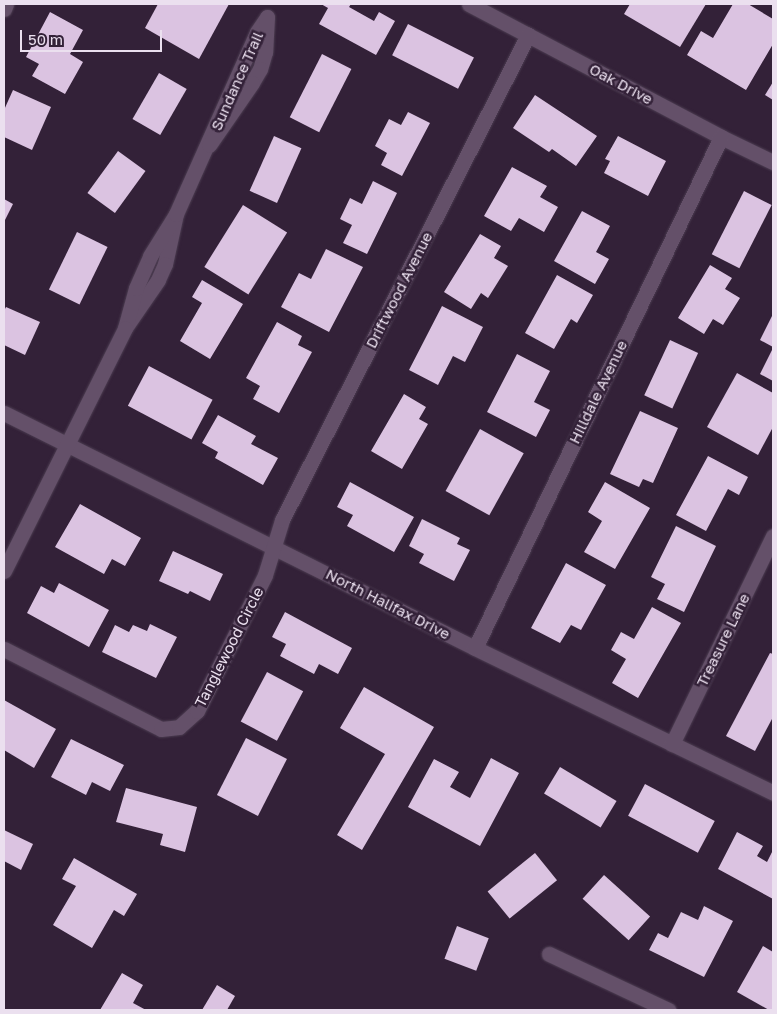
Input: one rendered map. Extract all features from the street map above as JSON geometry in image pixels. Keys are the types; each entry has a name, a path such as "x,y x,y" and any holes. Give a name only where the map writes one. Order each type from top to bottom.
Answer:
{"street":[{"path":"4,9 6,4"},
{"name":"Oak Drive","path":"469,4 721,137 773,162"},
{"name":"Sundance Trail","path":"66,446 125,328 136,288 150,256 176,214 209,145 252,84 260,69 265,52 270,10"},
{"name":"Driftwood Avenue","path":"274,546 282,520 528,35"},
{"name":"Hilldale Avenue","path":"475,648 721,137"},
{"name":"North Halifax Drive","path":"4,413 66,446 274,546 475,648 773,793"},
{"path":"4,571 66,446"},
{"name":"Treasure Lane","path":"672,744 773,536"},
{"name":"Tanglewood Circle","path":"4,649 151,726 170,730 179,727 188,721 204,700 265,574 274,546"},
{"path":"549,954 668,1010"}],"building":[{"path":"158,4 229,4 199,59 145,28"},
{"path":"321,4 351,4 349,7 374,21 379,12 395,21 376,55 319,24 328,8"},
{"path":"630,4 706,4 680,47 624,14"},
{"path":"733,4 748,4 773,19 773,44 746,90 687,55 701,31 713,38"},
{"path":"50,12 83,30 70,54 83,62 65,94 32,76 39,64 26,57"},
{"path":"408,24 474,58 458,89 392,55"},
{"path":"322,54 351,69 319,132 290,117"},
{"path":"159,73 187,89 160,135 132,119"},
{"path":"773,82 773,100 765,95"},
{"path":"13,90 51,107 32,150 4,137 4,110"},
{"path":"535,95 597,136 576,166 552,149 549,152 513,128"},
{"path":"408,112 430,123 402,176 381,165 387,153 375,146 389,119 401,125"},
{"path":"274,136 301,148 277,203 250,191"},
{"path":"618,136 666,161 648,196 604,173 610,161 605,159"},
{"path":"118,151 146,171 115,213 87,193"},
{"path":"512,167 547,186 540,197 558,207 544,232 519,218 511,231 484,216"},
{"path":"373,181 397,193 367,254 343,243 352,225 340,219 350,198 362,204"},
{"path":"744,191 772,205 739,268 712,254"},
{"path":"4,199 13,204 4,222"},
{"path":"243,205 287,233 248,294 204,267"},
{"path":"582,211 610,226 596,252 609,259 595,284 554,261"},
{"path":"77,232 108,247 80,304 49,290"},
{"path":"480,234 501,246 494,258 508,266 488,298 481,293 471,309 444,292"},
{"path":"326,249 363,267 329,332 281,307 299,273 311,279"},
{"path":"710,265 732,278 725,289 740,298 723,325 713,319 704,334 678,318"},
{"path":"557,275 593,295 577,323 571,319 554,349 525,333"},
{"path":"202,280 243,304 210,359 180,341 202,303 192,297"},
{"path":"442,306 483,327 465,362 453,356 438,385 409,370"},
{"path":"6,307 40,322 25,355 4,345 4,311"},
{"path":"773,314 773,347 760,340"},
{"path":"277,322 302,336 298,345 312,352 279,413 253,399 260,386 246,378"},
{"path":"670,340 698,353 672,408 644,395"},
{"path":"773,348 773,381 760,374"},
{"path":"517,354 550,371 534,402 550,410 536,437 487,412"},
{"path":"149,366 213,400 191,440 128,406"},
{"path":"737,373 773,393 773,427 758,455 707,427"},
{"path":"404,394 426,407 419,419 428,424 402,469 371,451"},
{"path":"640,411 678,428 653,483 643,479 639,487 610,474"},
{"path":"218,415 256,436 251,444 278,458 263,485 215,458 218,452 202,443"},
{"path":"480,429 524,453 489,515 446,491"},
{"path":"708,456 748,477 739,495 728,489 706,531 676,515"},
{"path":"350,482 414,517 394,552 347,526 353,515 337,507"},
{"path":"605,482 650,508 615,569 584,552 602,521 588,512"},
{"path":"80,504 141,538 125,566 112,559 104,574 55,547"},
{"path":"422,519 460,538 457,544 470,550 454,581 419,563 424,554 409,546"},
{"path":"676,526 716,546 684,612 657,599 665,584 651,577"},
{"path":"173,551 223,574 210,601 190,591 188,594 159,581"},
{"path":"566,563 606,585 581,630 571,625 560,643 531,628"},
{"path":"59,583 109,610 89,647 27,613 41,586 54,593"},
{"path":"652,607 681,623 638,698 612,683 626,659 611,650 621,632 634,639"},
{"path":"285,612 352,648 338,674 319,664 314,674 280,656 286,644 272,637"},
{"path":"150,624 177,637 156,678 102,652 115,625 129,632 133,625 147,631"},
{"path":"770,653 773,654 773,717 755,751 726,736"},
{"path":"267,672 303,691 277,741 241,721"},
{"path":"364,687 434,727 362,850 337,835 385,754 340,728"},
{"path":"4,700 56,729 34,768 4,750"},
{"path":"246,738 287,759 258,816 217,795"},
{"path":"71,739 124,765 110,791 92,782 86,795 51,777"},
{"path":"491,758 519,773 480,846 408,807 434,759 459,772 450,787 470,798"},
{"path":"560,767 617,801 601,828 544,794"},
{"path":"645,784 715,821 698,853 628,816"},
{"path":"126,788 197,807 185,852 160,845 163,834 116,822"},
{"path":"4,830 33,844 21,870 4,861"},
{"path":"737,832 763,846 757,856 767,862 773,850 773,899 718,869"},
{"path":"535,853 557,880 510,919 488,891"},
{"path":"74,858 137,894 124,916 114,910 92,948 53,925 76,886 62,879"},
{"path":"604,875 650,916 629,940 583,899"},
{"path":"704,906 733,921 704,977 649,950 658,933 668,938 681,912 698,920"},
{"path":"457,926 489,938 476,971 444,959"},
{"path":"763,946 773,952 773,1010 769,1010 737,992"},
{"path":"122,973 143,985 133,1003 146,1010 100,1010"},
{"path":"217,985 235,996 227,1010 202,1010"}]}
